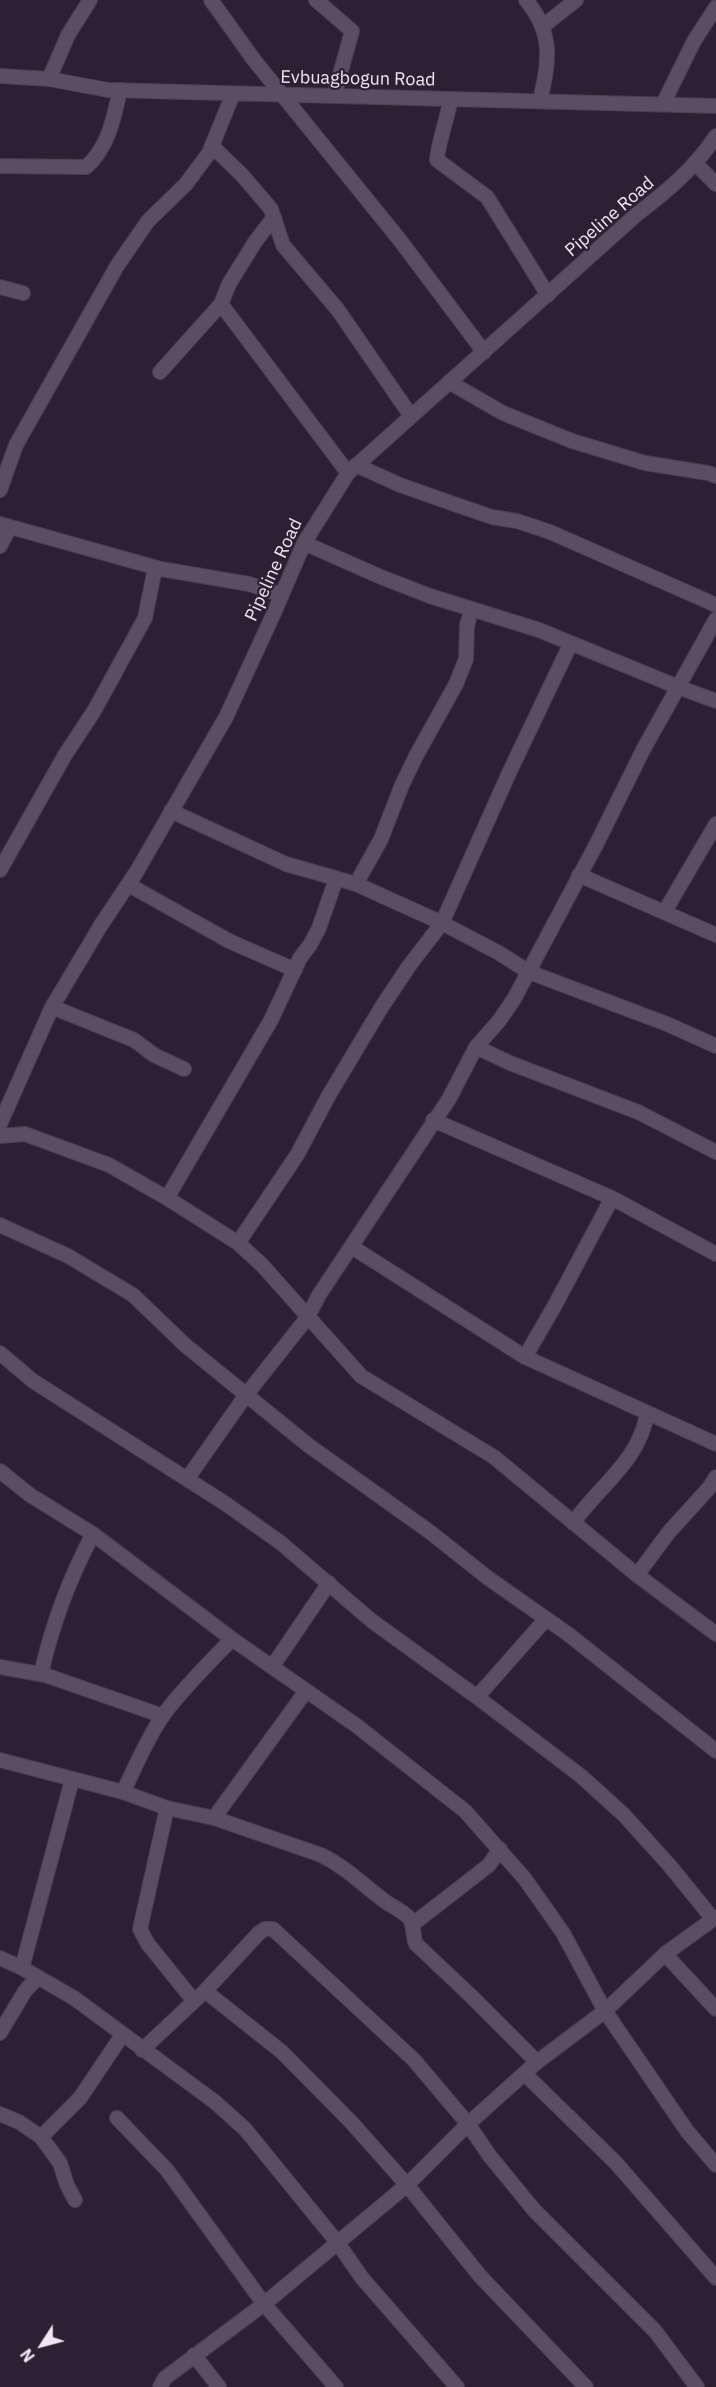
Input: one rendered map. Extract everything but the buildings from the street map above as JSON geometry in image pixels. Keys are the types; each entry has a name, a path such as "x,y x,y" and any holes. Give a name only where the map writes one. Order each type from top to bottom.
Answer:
{"street":[{"path":"49,79 68,35 90,0"},
{"path":"211,0 283,95 399,239 484,352"},
{"path":"316,0 352,31 334,96"},
{"path":"526,0 542,27 548,51 548,66 540,101"},
{"path":"542,27 576,0"},
{"path":"663,104 694,41 716,7"},
{"name":"Evbuagbogun Road","path":"0,76 49,79 120,90 716,106"},
{"path":"0,166 86,168 100,151 113,122 120,90"},
{"path":"0,490 16,445 117,266 148,221 186,184 212,146 233,93"},
{"path":"451,99 444,133 436,154 437,160 487,197 548,295"},
{"name":"Pipeline Road","path":"0,1124 52,1007 101,925 129,885 226,717 304,543 352,469 696,164 716,136"},
{"path":"212,146 271,209 279,237 338,310 411,416"},
{"path":"696,164 716,184"},
{"path":"160,372 221,304 229,284 274,217"},
{"path":"261,234 279,237"},
{"path":"0,288 23,293"},
{"path":"221,304 352,469 492,517 516,521 550,532 716,605"},
{"path":"449,382 503,413 572,441 645,463 708,472 716,476"},
{"path":"0,546 5,526 155,568 249,585 282,595"},
{"path":"304,543 381,577 539,630 716,701"},
{"path":"0,870 65,755 94,711 145,618 155,568"},
{"path":"356,884 381,839 416,756 456,684 466,659 467,625 472,609"},
{"path":"187,1479 246,1395 307,1317 319,1295 449,1099 476,1047 499,1021 514,999 716,619"},
{"path":"237,1243 297,1155 329,1095 381,1008 442,923 509,773 571,644"},
{"path":"171,811 286,864 356,884 442,923 499,953 528,972 667,1024 716,1046"},
{"path":"665,911 716,824"},
{"path":"579,875 716,935"},
{"path":"167,1198 232,1084 253,1054 300,958 319,928 336,879"},
{"path":"129,885 229,941 295,970"},
{"path":"52,1007 134,1040 154,1055 184,1068"},
{"path":"476,1047 510,1063 638,1112 716,1152"},
{"path":"433,1120 612,1198 716,1254"},
{"path":"0,1136 25,1134 109,1166 167,1198 237,1243 262,1265 361,1376 494,1457 637,1575 716,1634"},
{"path":"525,1356 612,1198"},
{"path":"0,1225 68,1256 133,1295 185,1345 308,1445 546,1619 716,1751"},
{"path":"352,1247 525,1356 716,1444"},
{"path":"0,1353 33,1381 187,1479 281,1543 372,1621 477,1696 581,1776 624,1815 715,1918 665,1954 605,2011 537,2062 468,2124 407,2185 264,2304 165,2378 159,2385 160,2387"},
{"path":"573,1523 588,1502 634,1452 644,1429 647,1414"},
{"path":"0,1472 30,1495 93,1534 232,1639 357,1726 465,1811 525,1879 563,1933 605,2011 687,2131 716,2165"},
{"path":"637,1575 669,1532 709,1488 716,1477"},
{"path":"40,1674 50,1634 76,1565 93,1534"},
{"path":"272,1667 329,1583"},
{"path":"477,1696 546,1619"},
{"path":"123,1792 148,1740 163,1716 187,1685 232,1639"},
{"path":"0,1667 40,1674 163,1716"},
{"path":"214,1818 306,1691"},
{"path":"0,1760 123,1792 167,1808 214,1818 338,1863 386,1902 409,1917 413,1924 412,1935 416,1944 537,2062"},
{"path":"22,1968 72,1780"},
{"path":"167,1808 140,1929 148,1944 194,2001"},
{"path":"413,1924 489,1865 500,1849"},
{"path":"142,2050 194,2001 259,1933 265,1929 273,1929 414,2060 468,2124 489,2155 534,2210 655,2331 697,2387"},
{"path":"665,1954 716,2008"},
{"path":"0,1958 74,1998 214,2102 245,2128 337,2242 362,2278 457,2387"},
{"path":"0,2032 25,1991 37,1978"},
{"path":"205,1990 292,2061 352,2123 407,2185 480,2276 586,2387"},
{"path":"41,2137 80,2098 123,2034"},
{"path":"525,2074 616,2163 716,2278"},
{"path":"0,2114 19,2122 41,2137 60,2163 75,2200"},
{"path":"117,2118 167,2170 264,2304 336,2387"},
{"path":"194,2355 219,2387"}]}
